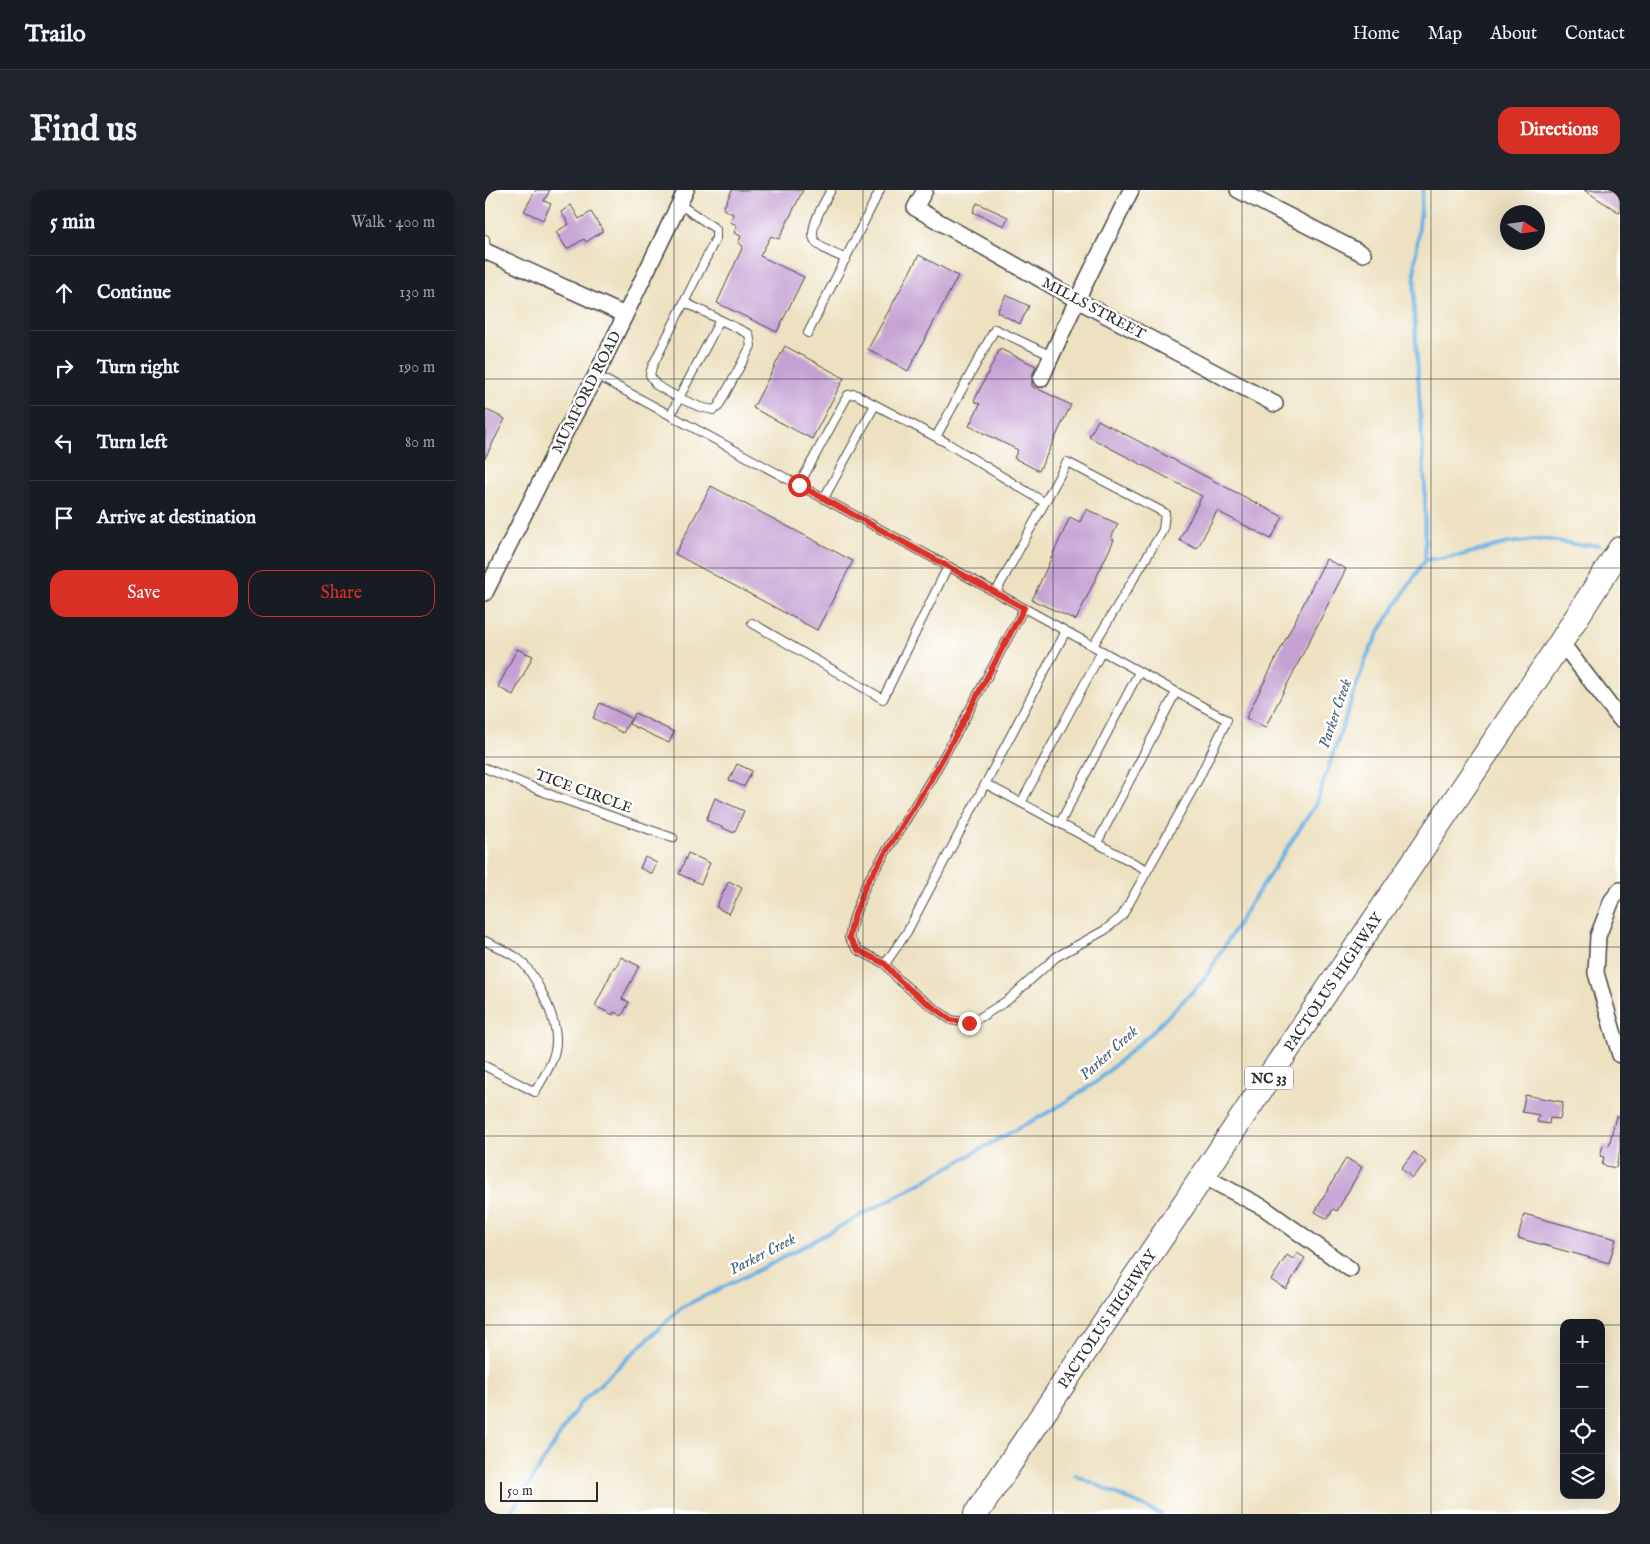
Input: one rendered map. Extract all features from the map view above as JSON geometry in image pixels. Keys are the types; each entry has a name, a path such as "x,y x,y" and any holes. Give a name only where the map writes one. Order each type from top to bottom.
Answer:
{"main road":[{"name":"PACTOLUS HIGHWAY","path":"976,1514 1561,642 1620,548"}],"street":[{"name":"MUMFORD ROAD","path":"485,593 686,190"},
{"name":"MILLS STREET","path":"925,190 915,208 1077,300 1275,404"},
{"path":"1041,379 1131,190"},
{"path":"1238,190 1363,254"},
{"path":"485,247 625,315"},
{"path":"1561,642 1620,719"},
{"path":"1620,890 1613,900 1598,936 1596,973 1620,1055"},
{"path":"1203,1176 1264,1208 1350,1269"}],"lane":[{"path":"831,190 811,232 813,239 819,246 846,258"},
{"path":"808,334 880,190"},
{"path":"679,204 716,229 716,238 660,349 650,375 656,385 679,398 699,407 713,410 718,407 751,346 749,334 684,302"},
{"path":"671,416 720,320"},
{"path":"936,437 995,328 1051,356"},
{"path":"595,374 996,592 1227,720 1199,778 1122,916 1105,930 1056,957 1008,1000 969,1023 951,1020 919,997 899,980 885,964 858,950 849,938 853,920 866,884 940,764 1024,608"},
{"path":"799,485 849,395 855,394 936,437 1045,502"},
{"path":"824,498 875,405"},
{"path":"996,592 1067,462 1165,513 1163,530 1093,646"},
{"path":"752,623 883,698 948,566"},
{"path":"885,964 907,932 1065,631"},
{"path":"1021,803 1102,651"},
{"path":"1060,823 1139,672"},
{"path":"1097,843 1176,692"},
{"name":"TICE CIRCLE","path":"485,768 554,796 673,838"},
{"path":"986,784 1147,870"},
{"path":"485,941 516,958 528,970 550,1010 557,1039 554,1054 547,1071 535,1092 485,1066"}],"building":[{"path":"536,190 550,190 544,201 551,204 543,220 524,211"},
{"path":"732,190 803,190 779,239 771,236 760,256 804,277 777,332 717,303 743,246 738,243 741,236 734,233 737,225 730,222 733,214 723,209"},
{"path":"1584,190 1620,190 1620,213"},
{"path":"977,203 1008,217 1004,226 973,212"},
{"path":"571,205 579,219 591,212 603,231 586,242 584,239 567,249 556,232 569,224 561,212"},
{"path":"919,255 958,276 908,371 868,349"},
{"path":"1006,295 1029,306 1020,324 997,312"},
{"path":"785,346 844,378 812,439 753,408"},
{"path":"1000,349 1036,366 1032,376 1032,386 1071,405 1039,471 1014,458 1018,450 969,426 980,404 974,401"},
{"path":"485,409 505,419 485,458"},
{"path":"1098,420 1283,517 1271,539 1217,511 1197,549 1179,540 1202,496 1089,437"},
{"path":"711,486 853,561 817,630 675,554"},
{"path":"1086,509 1118,524 1111,538 1114,540 1076,620 1032,600 1070,517 1080,522"},
{"path":"1326,559 1346,569 1265,728 1246,718"},
{"path":"517,649 533,656 513,695 498,687"},
{"path":"600,703 631,718 623,733 593,718"},
{"path":"635,713 674,732 669,743 629,724"},
{"path":"737,764 752,771 744,787 729,780"},
{"path":"715,798 744,811 734,833 706,820"},
{"path":"688,853 710,863 701,884 679,874"},
{"path":"645,857 657,863 652,874 640,868"},
{"path":"729,881 742,888 729,914 716,907"},
{"path":"621,957 639,966 622,999 629,1002 622,1016 614,1012 613,1015 595,1006"},
{"path":"1525,1095 1563,1102 1560,1119 1550,1118 1549,1124 1537,1122 1539,1115 1522,1112"},
{"path":"1616,1116 1620,1117 1620,1150 1616,1168 1602,1165 1604,1157 1600,1156 1603,1145 1609,1146"},
{"path":"1414,1152 1426,1162 1412,1178 1401,1168"},
{"path":"1346,1158 1362,1167 1337,1211 1333,1209 1328,1219 1315,1212"},
{"path":"1524,1214 1616,1239 1609,1263 1518,1238"},
{"path":"1297,1253 1305,1258 1286,1289 1271,1280 1287,1255 1293,1259"}],"waterway":[{"path":"1423,190 1415,264 1414,310 1425,487 1425,560"},
{"name":"Parker Creek","path":"510,1514 580,1403 682,1307 767,1266 1058,1107 1096,1082 1151,1033 1203,981 1249,906 1316,804 1366,658 1380,630 1425,560 1462,555 1508,543 1544,539 1579,545 1599,545"},
{"path":"1075,1475 1161,1514"}],"route":[{"path":"799,485 1024,608 930,781 866,884 853,920 849,938 858,950 885,964 899,980 919,997 951,1020 969,1023"}]}
